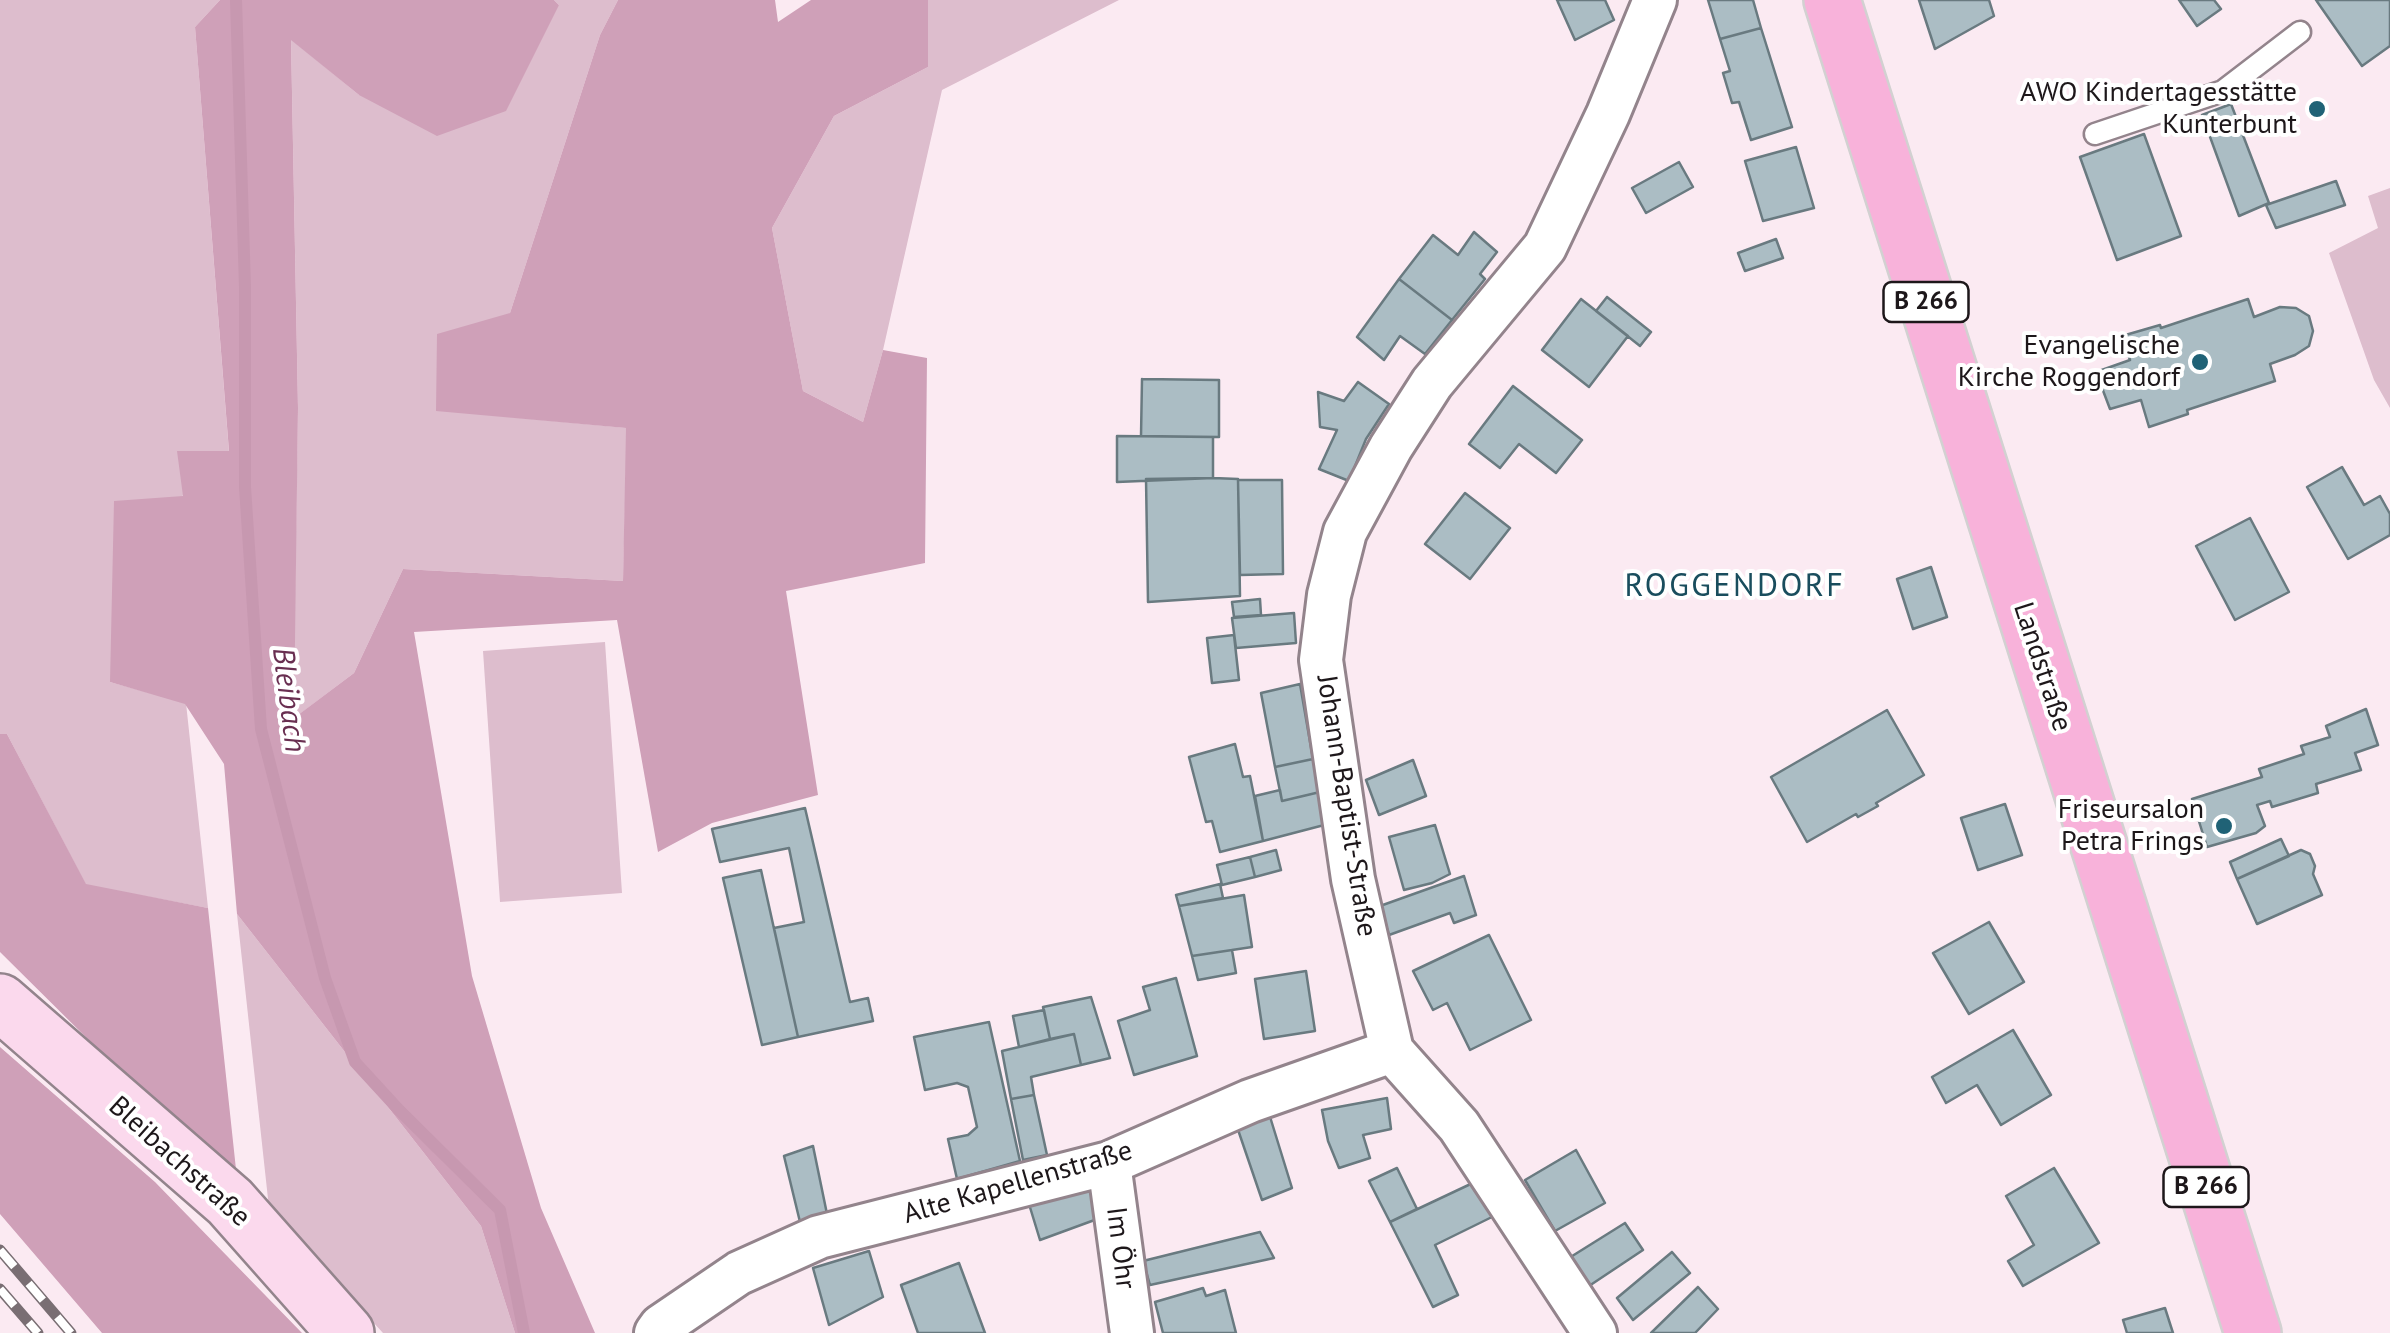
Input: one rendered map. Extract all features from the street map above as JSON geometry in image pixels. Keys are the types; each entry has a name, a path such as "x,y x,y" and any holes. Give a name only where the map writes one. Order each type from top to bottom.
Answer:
{"main road":[{"name":"Landstraße","path":"1832,0 2253,1333"},
{"name":"Bleibachstraße","path":"0,1002 230,1202 346,1333"}],"street":[{"name":"Johann-Baptist-Straße","path":"1596,1333 1459,1126 1392,1051 1354,879 1322,660 1333,580 1345,532 1391,447 1432,383 1545,246 1608,114 1656,0"},
{"name":"Alte Kapellenstraße","path":"656,1333 739,1272 819,1237 1109,1163 1250,1101 1392,1051"},
{"name":"Im Öhr","path":"1109,1163 1132,1333"}],"lane":[{"path":"2095,134 2223,91 2300,32"}],"shaded area":[{"path":"0,0 220,0 195,27 229,452 183,495 110,682 186,703 208,908 86,885 7,734 0,734"},
{"path":"220,0 554,0 559,5 506,111 437,136 359,95 291,40 298,408 294,718 354,673 403,569 623,581 626,428 436,411 437,334 510,313 600,35 618,0 775,0 778,22 811,0 928,0 928,67 834,116 772,228 803,391 863,422 883,350 927,358 925,563 786,591 818,795 712,823 658,852 617,620 414,632 472,976 541,1208 595,1333 515,1333 481,1226 237,914 224,764 185,704 110,682 114,501 183,496 177,451 229,451 195,27"},
{"path":"554,0 618,0 600,35 510,313 436,410 627,428 623,581 403,569 354,673 293,719 298,408 291,39 359,95 559,5"},
{"path":"928,0 1119,0 942,90 863,422 803,391 772,228 834,116 928,67"},
{"path":"2390,188 2390,408 2374,380 2329,253 2378,228 2368,196"},
{"path":"605,642 622,893 500,902 483,651"},
{"path":"0,734 7,734 86,884 208,908 238,1188 0,952"},
{"path":"237,914 481,1226 515,1333 383,1333 269,1208"},
{"path":"0,1047 155,1182 302,1333 102,1333 0,1214"}],"building":[{"path":"1557,0 1605,0 1614,20 1575,40"},
{"path":"1708,0 1753,0 1761,28 1720,39"},
{"path":"1919,0 1989,0 1994,16 1935,49"},
{"path":"2179,0 2214,0 2221,9 2197,26"},
{"path":"2316,0 2390,0 2390,46 2362,66"},
{"path":"1761,28 1792,127 1751,140 1739,102 1732,103 1723,73 1730,71 1720,39"},
{"path":"2231,104 2269,203 2239,216 2202,115"},
{"path":"2144,134 2181,236 2117,260 2080,157"},
{"path":"1796,147 1814,208 1763,221 1745,161"},
{"path":"1679,162 1693,187 1646,213 1632,188"},
{"path":"2336,181 2345,205 2276,228 2266,205"},
{"path":"1474,232 1497,252 1480,274 1485,279 1452,320 1399,279 1433,235 1458,255"},
{"path":"1776,239 1783,258 1745,271 1738,253"},
{"path":"1399,279 1452,320 1425,354 1400,336 1384,360 1357,337"},
{"path":"1607,297 1651,332 1640,346 1596,311"},
{"path":"1581,299 1628,336 1589,387 1542,350"},
{"name":"Evangelische Kirche Roggendorf","path":"2248,299 2254,317 2280,307 2296,308 2309,316 2313,331 2309,346 2270,364 2275,381 2149,427 2141,400 2110,409 2096,372 2130,360 2122,336 2160,325 2161,328"},
{"path":"1142,379 1219,380 1219,437 1141,436"},
{"path":"1358,382 1389,404 1366,439 1349,481 1319,469 1337,430 1320,427 1318,392 1344,401"},
{"path":"1513,386 1582,440 1556,473 1519,444 1500,468 1469,444"},
{"path":"1117,436 1213,437 1213,478 1117,482"},
{"path":"2342,467 2364,505 2380,496 2390,514 2390,535 2348,559 2307,487"},
{"path":"1146,479 1238,479 1240,596 1148,602"},
{"path":"1238,480 1282,480 1283,574 1240,575"},
{"path":"1465,493 1510,528 1470,579 1425,544"},
{"path":"2250,518 2289,592 2235,620 2196,546"},
{"path":"1931,567 1947,617 1913,629 1897,579"},
{"path":"1260,599 1261,615 1234,617 1232,602"},
{"path":"1294,613 1296,643 1236,648 1232,618"},
{"path":"1234,635 1239,680 1212,683 1207,638"},
{"path":"1300,684 1313,759 1275,767 1261,693"},
{"path":"2366,709 2378,745 2355,753 2361,770 2316,784 2318,793 2272,807 2270,801 2257,805 2265,826 2256,833 2207,847 2192,799 2262,777 2259,769 2304,754 2301,746 2330,737 2326,726"},
{"path":"1887,710 1924,775 1876,803 1878,806 1807,842 1771,777"},
{"path":"1235,744 1243,777 1250,776 1263,841 1220,852 1212,821 1206,822 1189,757"},
{"path":"1313,759 1320,792 1282,801 1275,767"},
{"path":"1413,760 1426,796 1379,815 1366,780"},
{"path":"1280,790 1282,801 1320,792 1328,824 1263,841 1255,796"},
{"path":"2005,804 2022,855 1978,870 1961,818"},
{"path":"805,808 850,1002 868,998 873,1021 798,1037 774,928 804,922 789,848 720,862 712,829"},
{"path":"1435,825 1450,874 1404,890 1389,837"},
{"path":"2281,839 2289,856 2237,879 2230,862"},
{"path":"1276,850 1281,870 1255,877 1250,857"},
{"path":"2301,850 2310,854 2322,895 2257,924 2237,879"},
{"path":"1250,857 1255,877 1222,885 1217,865"},
{"path":"761,870 798,1037 762,1045 723,878"},
{"path":"1464,876 1476,915 1454,923 1450,913 1389,935 1380,906"},
{"path":"1220,884 1223,898 1179,906 1176,895"},
{"path":"1244,895 1252,947 1192,956 1179,906"},
{"path":"1989,922 2024,982 1969,1014 1933,953"},
{"path":"1489,935 1531,1020 1470,1050 1447,1003 1433,1010 1413,971"},
{"path":"1232,950 1236,973 1198,980 1192,956"},
{"path":"1306,971 1315,1031 1264,1039 1255,979"},
{"path":"1176,978 1197,1056 1134,1075 1118,1021 1150,1010 1143,987"},
{"path":"1091,997 1110,1058 1081,1065 1074,1034 1050,1039 1043,1007"},
{"path":"1044,1010 1050,1039 1019,1047 1013,1016"},
{"path":"989,1022 1020,1161 957,1179 948,1139 968,1135 977,1127 968,1087 957,1083 925,1090 914,1037"},
{"path":"2013,1030 2051,1095 2001,1125 1977,1085 1946,1103 1932,1077"},
{"path":"1074,1034 1081,1065 1031,1077 1034,1095 1011,1099 1002,1051"},
{"path":"1034,1095 1047,1155 1023,1160 1011,1099"},
{"path":"1387,1098 1391,1129 1363,1135 1370,1158 1339,1168 1322,1110"},
{"path":"1267,1107 1292,1188 1262,1200 1234,1118"},
{"path":"813,1146 827,1214 800,1222 784,1156"},
{"path":"1576,1150 1605,1203 1555,1231 1525,1180"},
{"path":"1397,1168 1417,1209 1390,1222 1369,1181"},
{"path":"2054,1168 2099,1243 2023,1286 2008,1261 2034,1245 2006,1196"},
{"path":"1477,1181 1496,1215 1435,1245 1458,1295 1433,1307 1390,1222"},
{"path":"1088,1184 1100,1218 1040,1240 1029,1204"},
{"path":"1625,1223 1643,1250 1589,1286 1569,1258"},
{"path":"1260,1232 1274,1258 1150,1285 1143,1261"},
{"path":"869,1251 883,1297 829,1325 813,1268"},
{"path":"1672,1252 1690,1273 1633,1320 1617,1298"},
{"path":"959,1263 985,1333 918,1333 901,1285"},
{"path":"1698,1287 1718,1309 1695,1333 1651,1333"},
{"path":"1203,1288 1206,1296 1225,1290 1236,1333 1163,1333 1155,1302"},
{"path":"2165,1308 2173,1333 2127,1333 2123,1320"}],"waterway":[{"name":"Bleibach","path":"236,0 245,287 245,487 261,729 325,978 355,1062 500,1210 524,1333"}],"railway":[{"path":"0,1250 71,1333"},
{"path":"0,1289 38,1333"}],"place":[{"name":"AWO Kindertagesstätte Kunterbunt","path":"2317,109"},
{"name":"Evangelische Kirche Roggendorf","path":"2200,362"},
{"name":"Friseursalon Petra Frings","path":"2224,826"}],"district":[{"name":"ROGGENDORF","path":"1735,587"}]}
